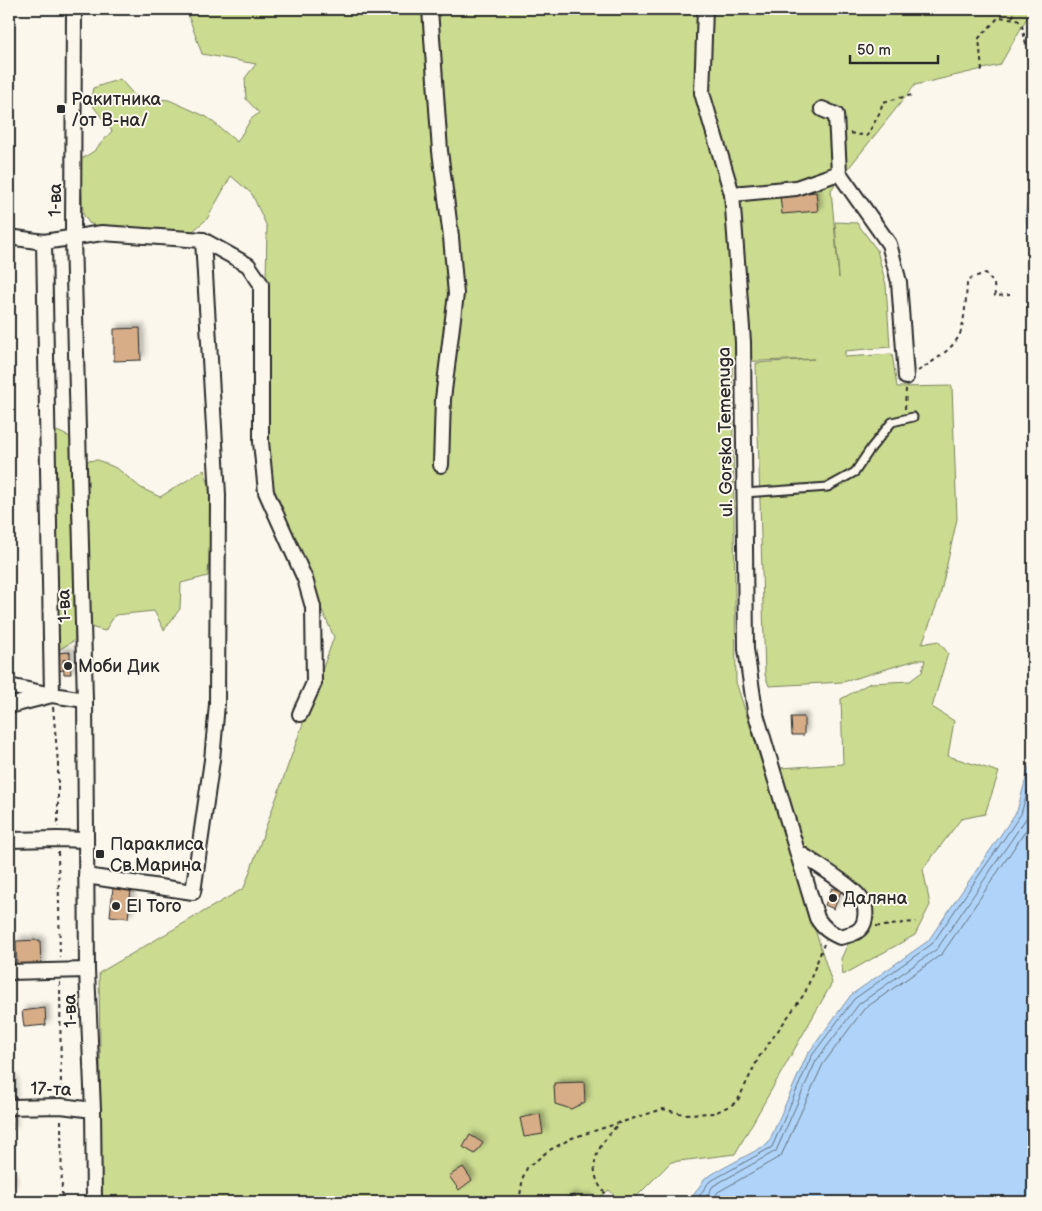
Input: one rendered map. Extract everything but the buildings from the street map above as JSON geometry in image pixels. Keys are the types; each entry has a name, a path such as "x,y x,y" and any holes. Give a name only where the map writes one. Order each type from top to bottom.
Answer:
{"street":[{"name":"1-ва","path":"74,9 73,237 85,700 87,970 94,1202"},
{"path":"430,9 440,151 456,294 443,399 441,465"},
{"name":"ul. Gorska Temenuga","path":"705,9 702,92 732,194 743,342 746,649 755,711 817,918 829,932"},
{"path":"822,109 836,116 839,173 889,244 899,282 906,377"},
{"path":"732,194 796,188 839,173"},
{"path":"9,236 44,242 102,233 203,240 248,265 261,284 261,442 266,492 305,579 313,607 314,683 300,714"},
{"path":"86,876 193,892 212,760 217,704 218,495 203,240"},
{"path":"44,242 52,694"},
{"path":"9,686 85,700"},
{"path":"9,706 52,694"},
{"path":"9,840 85,840"},
{"path":"798,852 842,882 861,899 865,908 863,925 858,932 840,937 829,932"},
{"path":"9,972 87,970"},
{"name":"17-та","path":"9,1107 61,1106 92,1110"}],"lane":[{"path":"744,493 828,487 855,472 892,422 913,417"}],"path":[{"path":"1012,18 1018,9"},
{"path":"982,71 979,38 999,17 1012,18 1022,25 1026,45"},
{"path":"837,126 850,133 867,136 883,102 912,95"},
{"path":"929,364 954,343 960,333 968,284 971,278 986,273 994,284 995,296 1010,295"},
{"path":"905,419 906,377"},
{"path":"52,694 58,763 62,1202"},
{"path":"863,925 887,926 903,922 916,922"},
{"path":"519,1202 523,1177 527,1168 536,1159 572,1138 664,1109 683,1114 715,1113 737,1102 759,1057 805,993 829,932"},
{"path":"612,1202 596,1180 594,1164 601,1143 621,1121"},
{"path":"598,1202 610,1200"}],"green space":[{"path":"186,9 1032,9 1000,65 915,85 831,190 839,278 835,222 857,223 877,250 886,285 890,347 845,351 845,357 892,354 897,387 952,386 957,519 940,596 922,644 938,641 948,653 932,707 954,721 948,756 999,772 985,814 961,819 923,869 930,905 915,935 843,975 841,959 849,941 861,937 873,918 868,897 802,847 780,768 843,764 841,699 870,683 910,681 922,672 925,660 916,660 843,682 769,686 765,675 756,363 814,359 732,362 736,682 832,983 735,1154 671,1162 631,1202 620,1202 609,1190 594,1202 102,1202 99,973 244,888 334,637 268,490 264,392 267,227 252,194 231,176 207,219 187,236 104,229 89,223 83,214 80,160 94,151 112,131 90,102 93,88 120,79 135,96 169,100 207,117 237,142 251,119 259,113 246,99 245,78 256,64 202,54"},
{"path":"57,431 70,437 75,640 57,651 53,440"},
{"path":"98,460 118,469 141,488 160,497 204,470 212,494 208,576 181,583 180,609 164,630 154,611 115,615 105,631 90,627 86,461"}],"water":[{"path":"1033,175 1033,372 1026,211"},
{"path":"1033,753 1033,1202 689,1202 705,1178 768,1144 807,1055 851,995 928,941 1017,811"}],"place":[{"name":"Ракитника /от В-на/","path":"61,109"},
{"name":"Моби Дик","path":"68,666"},
{"name":"Параклиса Св.Марина","path":"100,854"},
{"name":"Даляна","path":"833,898"},
{"name":"El Toro","path":"116,906"}]}
